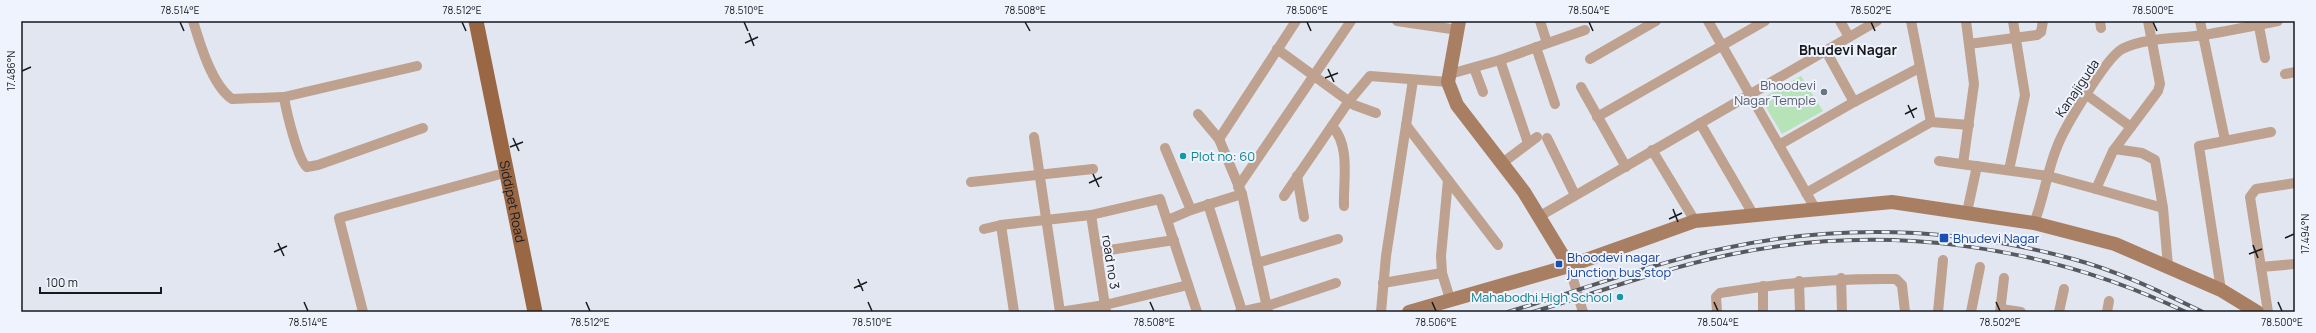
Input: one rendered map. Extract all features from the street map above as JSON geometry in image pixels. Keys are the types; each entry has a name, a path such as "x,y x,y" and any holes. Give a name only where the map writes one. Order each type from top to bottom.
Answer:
{"main road":[{"name":"Siddipet Road","path":"465,21 525,312"},
{"name":"Siddipet Road","path":"476,21 535,312"}],"street":[{"path":"193,21 207,61 227,95 240,100 284,97 417,66"},
{"path":"1218,139 1296,21"},
{"path":"1168,220 1240,190 1351,21"},
{"path":"1404,21 1459,26 1449,78 1457,105 1540,216 1569,266 1583,312"},
{"path":"1540,21 1547,43"},
{"path":"1590,59 1644,24 1656,21"},
{"path":"1708,21 1816,210"},
{"path":"1597,117 1765,21"},
{"path":"1840,21 1849,37"},
{"path":"1540,216 1626,167 1652,150 1751,96 1877,21"},
{"path":"1911,21 1919,68 1931,122"},
{"path":"1963,164 1974,84 1966,21"},
{"path":"2009,170 2025,95 2013,21"},
{"path":"1969,44 2037,35 2041,32 2043,21"},
{"path":"2096,189 2115,149 2158,91 2160,84 2148,21"},
{"path":"2200,21 2225,140"},
{"name":"Kanajiguda","path":"2034,222 2064,131 2111,60 2121,50 2152,41 2203,36 2258,23 2278,21"},
{"path":"2258,23 2265,58"},
{"path":"1284,196 1349,101 1370,76 1413,80 1449,78 1585,30"},
{"path":"1536,48 1555,104"},
{"path":"1277,49 1349,101 1376,113"},
{"path":"1826,51 1854,102"},
{"path":"1500,60 1528,144"},
{"path":"1474,68 1482,92"},
{"path":"1779,145 1854,102 1919,68"},
{"path":"1381,312 1383,283 1413,80"},
{"path":"1581,87 1626,167"},
{"path":"2087,95 2131,127"},
{"path":"284,97 298,148 305,165 308,167 318,165 423,128"},
{"path":"1198,114 1218,139 1240,190 1267,309"},
{"path":"1806,193 1931,122 1969,125"},
{"path":"1700,123 1753,214"},
{"path":"1406,125 1498,245"},
{"path":"1332,126 1340,134 1344,147 1344,206"},
{"path":"2221,290 2212,223 2198,146 2271,132"},
{"path":"1034,137 1060,312 1105,308 1188,285"},
{"path":"1501,164 1528,144 1542,137 1575,195"},
{"path":"1164,148 1191,210"},
{"path":"2115,149 2142,153 2155,160 2163,208 2168,266"},
{"path":"1652,150 1695,221"},
{"path":"1939,161 2048,176 2163,208"},
{"path":"1967,212 1977,166"},
{"path":"971,182 1039,176 1093,168"},
{"path":"363,312 339,218 497,176"},
{"path":"1297,176 1304,217"},
{"path":"1448,180 1443,221 1441,256 1442,273 1450,299"},
{"path":"2268,312 2250,197 2252,192 2256,189 2295,183"},
{"path":"984,228 1001,224 1091,215 1160,199 1197,312"},
{"path":"1409,312 1569,266 1695,221 1753,214 1816,210 1892,202 2034,222 2115,244 2221,290 2257,312"},
{"path":"1208,204 1241,312 1267,309 1336,283"},
{"name":"road no 3","path":"1091,215 1105,308"},
{"path":"1001,224 1014,312"},
{"path":"1257,262 1338,239"},
{"path":"1097,252 1174,240"},
{"path":"1938,312 1943,260"},
{"path":"2261,267 2295,264"},
{"path":"1971,312 1980,267"},
{"path":"1383,283 1442,273"},
{"path":"1841,278 1842,312"},
{"path":"1717,312 1716,297 1720,293 1799,281 1841,278 1896,279 1902,285 1905,312"},
{"path":"2004,278 2000,310 2021,312"},
{"path":"1799,281 1800,312"},
{"path":"1763,286 1763,312"},
{"path":"2059,312 2064,289"},
{"path":"2107,312 2109,300"}],"green space":[{"path":"1801,76 1823,111 1782,134 1761,99"}],"railway":[{"path":"1508,312 1644,269 1698,254 1770,240 1857,232 1900,232 1944,235 2030,249 2090,264 2139,282 2203,312"},
{"path":"1533,312 1654,274 1728,255 1786,245 1845,240 1903,241 1962,246 2019,255 2076,270 2132,289 2186,312"}],"place":[{"name":"Bhoodevi Nagar Temple","path":"1824,92"},
{"name":"Plot no: 60","path":"1183,156"},
{"name":"Bhudevi Nagar","path":"1944,238"},
{"name":"Bhoodevi nagar junction bus stop","path":"1559,264"},
{"name":"Mahabodhi High School","path":"1620,297"}],"district":[{"name":"Bhudevi Nagar","path":"1848,50"}]}
